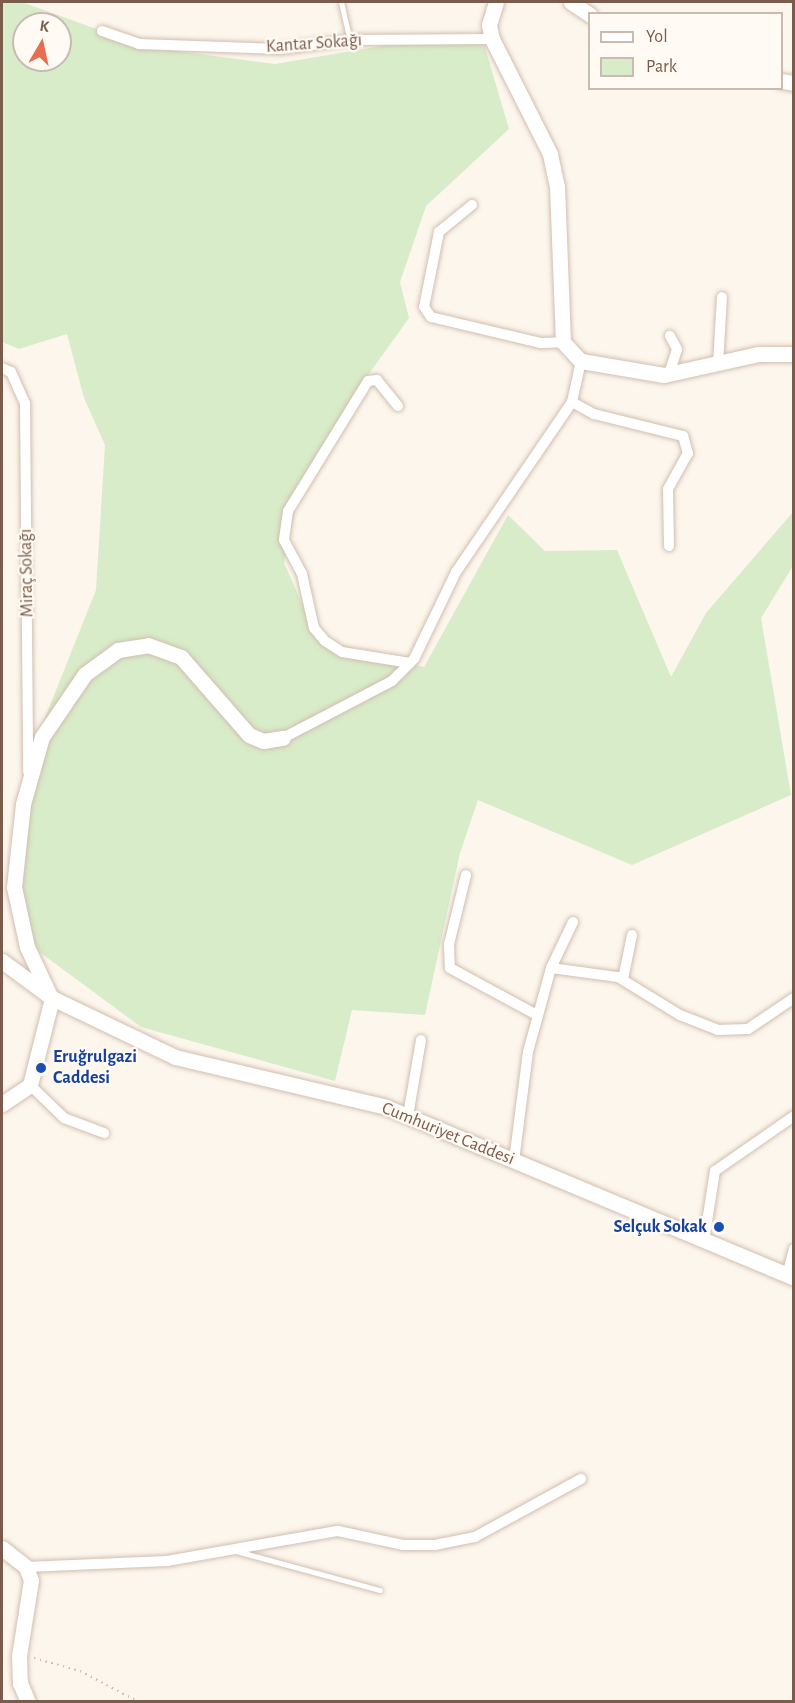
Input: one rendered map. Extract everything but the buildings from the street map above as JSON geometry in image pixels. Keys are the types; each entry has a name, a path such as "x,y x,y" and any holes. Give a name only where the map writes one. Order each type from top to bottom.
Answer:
{"street":[{"path":"496,2 489,25 492,39 552,164 563,342 581,361 613,370 669,374 758,354 794,354"},
{"path":"571,2 588,14"},
{"name":"Kantar Sokağı","path":"102,31 139,44 245,48 350,40 492,39"},
{"path":"472,205 439,232 427,312 530,340 563,342"},
{"path":"718,364 722,297"},
{"path":"669,374 677,349 670,336"},
{"path":"2,1104 30,1085 51,998 27,947 14,887 28,787 42,737 85,674 118,650 148,645 181,657 249,735 263,741 283,738 392,681 410,663 456,572 572,402 581,361"},
{"name":"Miraç Sokağı","path":"2,368 11,372 25,403 28,787"},
{"path":"398,406 377,380 368,381 288,512 284,540 302,574 314,628 325,641 342,652 410,663"},
{"path":"572,402 594,414 683,436 688,453 668,489 669,546"},
{"path":"466,874 449,945 450,968 537,1015"},
{"path":"514,1161 537,1015 551,968 573,922"},
{"path":"623,979 632,935"},
{"name":"Cumhuriyet Caddesi","path":"2,961 51,998 175,1057 408,1116 790,1277"},
{"path":"551,968 623,979 680,1015 718,1030 748,1029 794,998"},
{"path":"408,1116 421,1040"},
{"path":"30,1085 64,1118 104,1133"},
{"path":"705,1241 715,1171 794,1116"},
{"path":"790,1277 794,1249"},
{"path":"26,1567 96,1568 235,1551 338,1531 403,1545 475,1537 581,1479"},
{"path":"2,1548 26,1567 31,1580 19,1656 20,1683 28,1701"}],"lane":[{"path":"341,2 350,40"},
{"path":"235,1551 380,1590"}],"path":[{"path":"19,1656 59,1663 139,1701"}],"green space":[{"path":"2,2 22,2 50,12 12,12 12,72 72,72 72,20 146,47 275,64 387,45 484,44 509,129 426,206 400,282 409,318 366,378 295,510 284,563 318,639 424,667 508,515 545,551 617,550 671,677 706,613 793,512 793,566 761,618 791,795 632,865 478,800 460,853 425,1015 352,1010 335,1081 141,1027 34,948 16,868 43,723 96,590 105,445 84,398 67,334 19,349 2,342"}],"place":[{"name":"Eruğrulgazi Caddesi","path":"41,1068"},
{"name":"Selçuk Sokak","path":"719,1227"}]}
